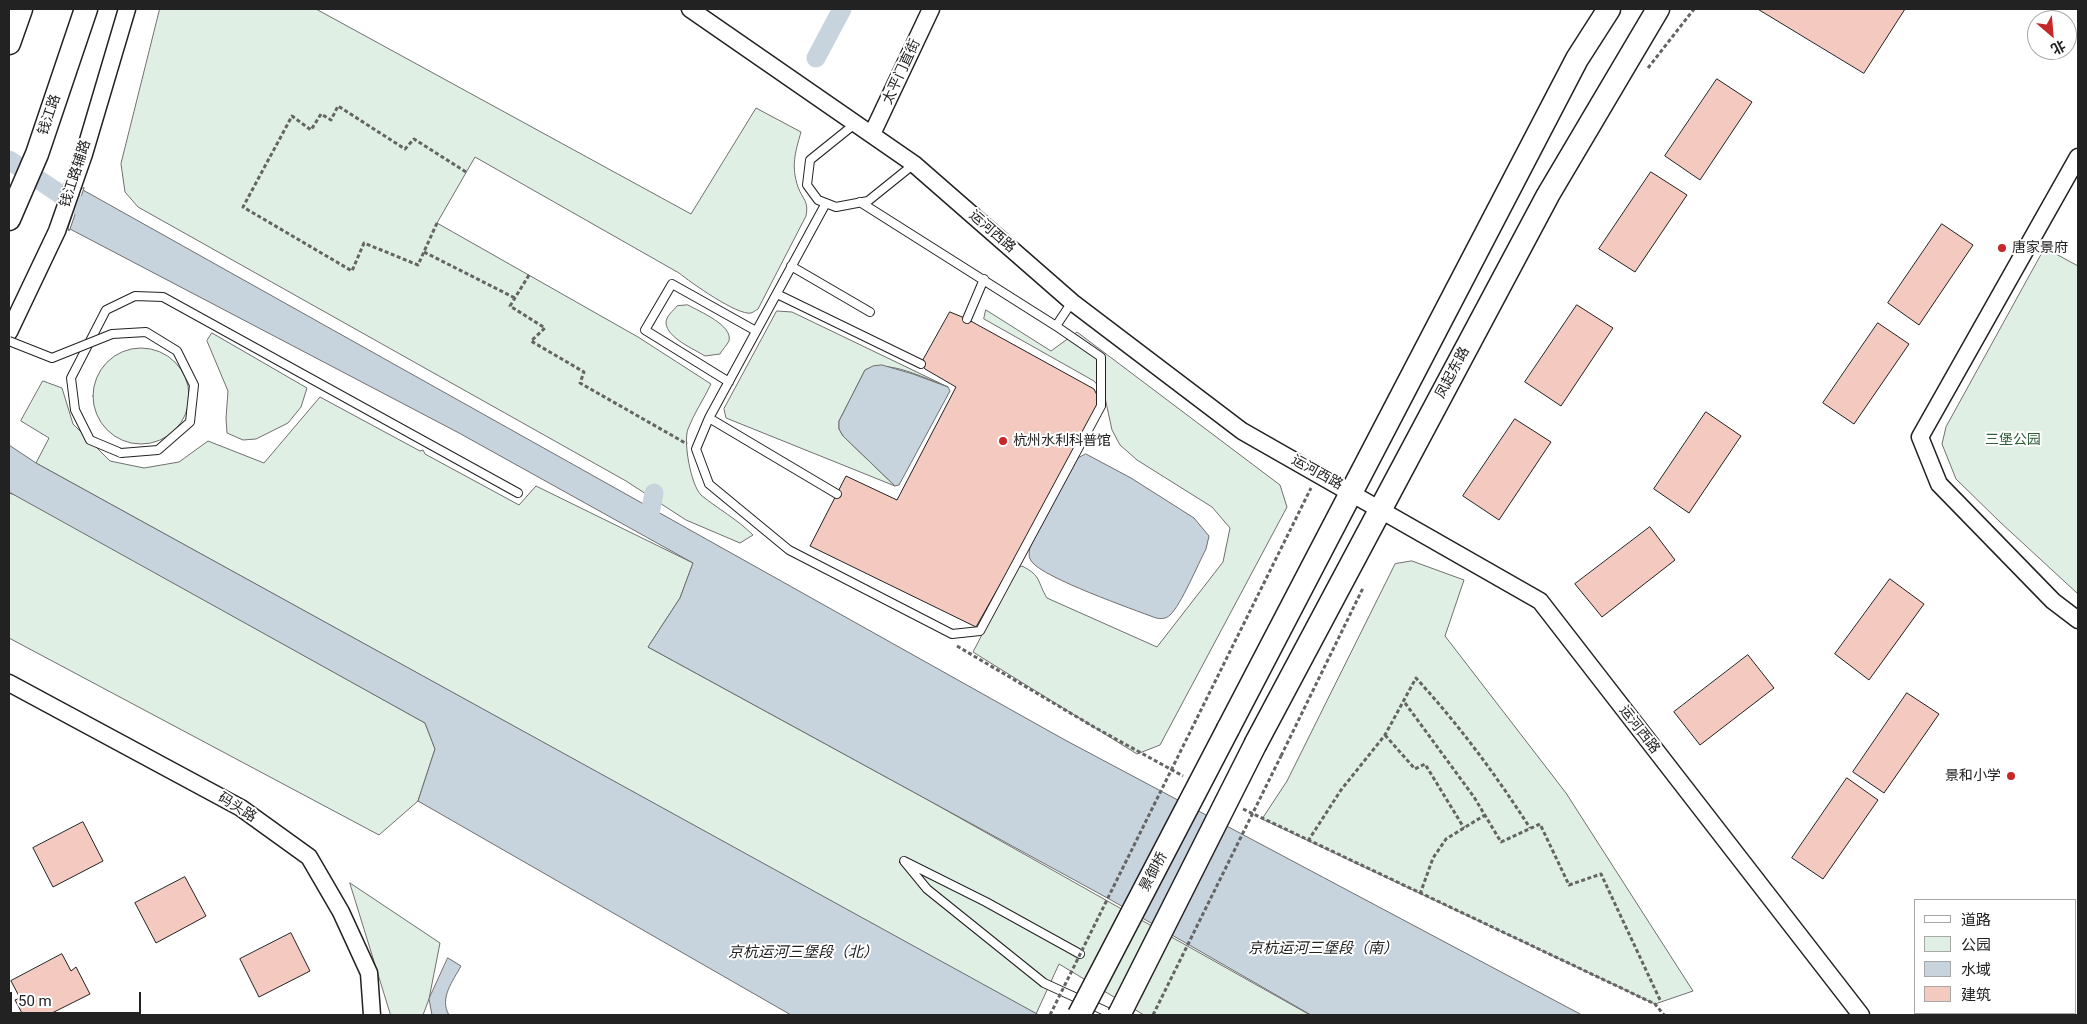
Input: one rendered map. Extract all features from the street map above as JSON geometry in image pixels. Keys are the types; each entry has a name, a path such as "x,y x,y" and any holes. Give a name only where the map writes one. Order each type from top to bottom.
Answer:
{"main road":[{"path":"9,43 21,9"},
{"name":"钱江路","path":"9,219 50,116 86,9"},
{"path":"1352,492 1577,59 1608,9"},
{"name":"凤起东路","path":"1118,1015 1256,742 1548,195 1658,9"},
{"name":"景御桥","path":"1079,1015 1352,492"}],"street":[{"name":"钱江路辅路","path":"9,332 57,231 90,133 127,9"},
{"name":"运河西路","path":"690,9 914,164 1072,302 1242,431 1352,492 1540,601 1861,1015"},
{"name":"太平门直街","path":"872,134 931,9"},
{"path":"2078,157 1920,437 1939,484 2053,601 2078,620"},
{"name":"码头路","path":"9,683 242,808 309,857 341,912 370,973 372,1015"}],"lane":[{"path":"856,123 810,160 806,185 818,200 836,207 868,201 914,164"},
{"path":"826,203 729,382 696,449 709,484 789,550 952,634 980,631 1101,406 1101,357 984,279 860,202"},
{"path":"791,266 870,312"},
{"path":"967,319 984,279"},
{"path":"729,382 645,330 672,284 756,331"},
{"path":"776,294 921,364"},
{"path":"9,341 52,358 112,334 146,332 177,351 194,385 190,422 158,450 121,453 90,440 75,410 71,378 106,310 135,296 162,296 518,493"},
{"path":"1056,326 1072,302"},
{"path":"710,418 837,494"},
{"path":"1080,954 986,902 904,861 926,889 1044,983 1114,1015"}],"path":[{"path":"1646,69 1694,9"},
{"path":"437,223 418,266 364,243 352,271 243,207 292,116 311,130 321,114 331,120 338,106 405,149 414,140 466,172"},
{"path":"424,252 515,298"},
{"path":"529,275 510,306 545,328 532,341 584,372 580,383 696,449"},
{"path":"1050,1015 1318,474"},
{"path":"1153,1015 1367,580"},
{"path":"952,634 958,648 1186,778"},
{"path":"1308,841 1341,790 1385,735 1416,678 1468,739 1502,784 1530,828"},
{"path":"1404,703 1474,797 1501,842 1540,824 1569,885 1601,874 1661,1002"},
{"path":"1385,735 1415,769 1425,764 1464,828"},
{"path":"1236,806 1655,1004 1664,1015"},
{"path":"1420,894 1433,858 1446,838 1485,815"}],"green space":[{"path":"160,9 316,9 691,214 756,108 801,132 794,166 798,187 806,204 806,216 758,309 751,313 745,313 725,304 679,273 475,157 437,223 638,337 711,384 688,429 687,453 691,473 697,490 701,495 753,535 740,543 686,520 626,481 138,207 125,192 121,164"},
{"name":"三堡公园","path":"2045,248 2078,266 2078,594 1956,479 1942,444 1946,427"},
{"path":"688,305 721,324 726,330 729,335 729,341 720,354 705,356 671,333 666,323 668,316 677,306"},
{"path":"986,310 1051,351 1077,332 1280,485 1287,507 1160,745 1137,754 973,652 1016,569 1022,566 1036,576 1047,598 1157,647 1223,562 1230,528 1212,507 1137,460 1120,445 1112,430 1104,393 1094,381 984,319"},
{"path":"777,311 792,312 948,387 895,368 884,366 865,370 839,421 839,429 843,436 895,486 726,418 724,409"},
{"path":"212,333 307,388 301,407 288,423 256,439 243,440 227,433 228,391 207,341"},
{"path":"141,348 159,352 175,362 185,378 189,396 185,414 175,430 159,440 141,444 123,440 107,430 97,414 93,396 97,378 107,362 123,352"},
{"path":"43,381 62,388 73,424 110,461 144,468 179,462 208,441 264,463 320,397 420,451 423,450 425,454 519,505 536,486 693,563 680,598 648,647 928,800 1310,1015 1144,1015 1059,964 1036,1014 36,463 49,438 21,421"},
{"path":"9,493 18,496 425,723 435,749 418,801 379,835 9,638"},
{"path":"1412,561 1464,580 1445,636 1566,793 1693,991 1655,1004 1262,819 1287,781 1395,564"},
{"path":"350,883 440,943 429,999 423,1015 391,1015"}],"water":[{"name":"京杭运河三堡段（南）","path":"83,190 1065,740 1582,1015 1311,1015 1111,900 648,647 680,598 693,563 459,433 70,229"},
{"path":"882,365 948,387 950,391 899,485 895,486 843,436 839,429 839,421 865,370 873,366"},
{"name":"京杭运河三堡段（北）","path":"9,445 36,463 1039,1015 791,1015 418,801 435,749 425,723 9,492"},
{"path":"1086,454 1131,478 1194,518 1209,536 1206,549 1184,594 1167,617 1162,619 1156,618 1090,593 1040,569 1031,560 1029,555 1030,547 1071,467 1078,458"},
{"path":"448,958 461,966 446,996 446,1009 449,1015 432,1015 429,999"}],"pier":[{"path":"84,188 69,231 68,228 81,189"}],"building":[{"path":"1758,9 1905,9 1864,73"},
{"path":"1717,79 1752,102 1700,180 1665,156"},
{"path":"1651,172 1687,195 1635,272 1599,249"},
{"path":"1942,224 1973,245 1919,325 1888,303"},
{"path":"1577,305 1613,328 1561,406 1525,382"},
{"name":"杭州水利科普馆","path":"950,312 967,319 1094,389 1098,397 1097,405 1022,546 976,627 810,546 846,476 897,500 956,387 925,369 921,364"},
{"path":"1878,323 1909,344 1854,424 1823,403"},
{"path":"1706,412 1741,436 1689,513 1654,489"},
{"path":"1515,419 1551,442 1499,520 1463,496"},
{"path":"1650,527 1675,560 1602,617 1575,584"},
{"path":"1890,579 1924,604 1869,680 1835,654"},
{"path":"1748,655 1774,688 1700,745 1674,712"},
{"path":"1907,693 1939,714 1884,793 1853,772"},
{"path":"1847,778 1878,800 1823,879 1792,858"},
{"path":"83,822 103,861 53,887 33,848"},
{"path":"185,877 206,916 156,943 135,903"},
{"path":"291,933 310,971 259,997 240,959"},
{"path":"62,954 71,971 76,967 90,994 48,1015 23,1015 15,1000 20,998 11,981"}],"waterway":[{"path":"816,58 842,9"},
{"path":"9,160 69,200 99,216"},
{"path":"649,519 654,493"}],"place":[{"name":"唐家景府","path":"2002,248"},
{"name":"杭州水利科普馆","path":"1003,441"},
{"name":"景和小学","path":"2011,776"}]}
